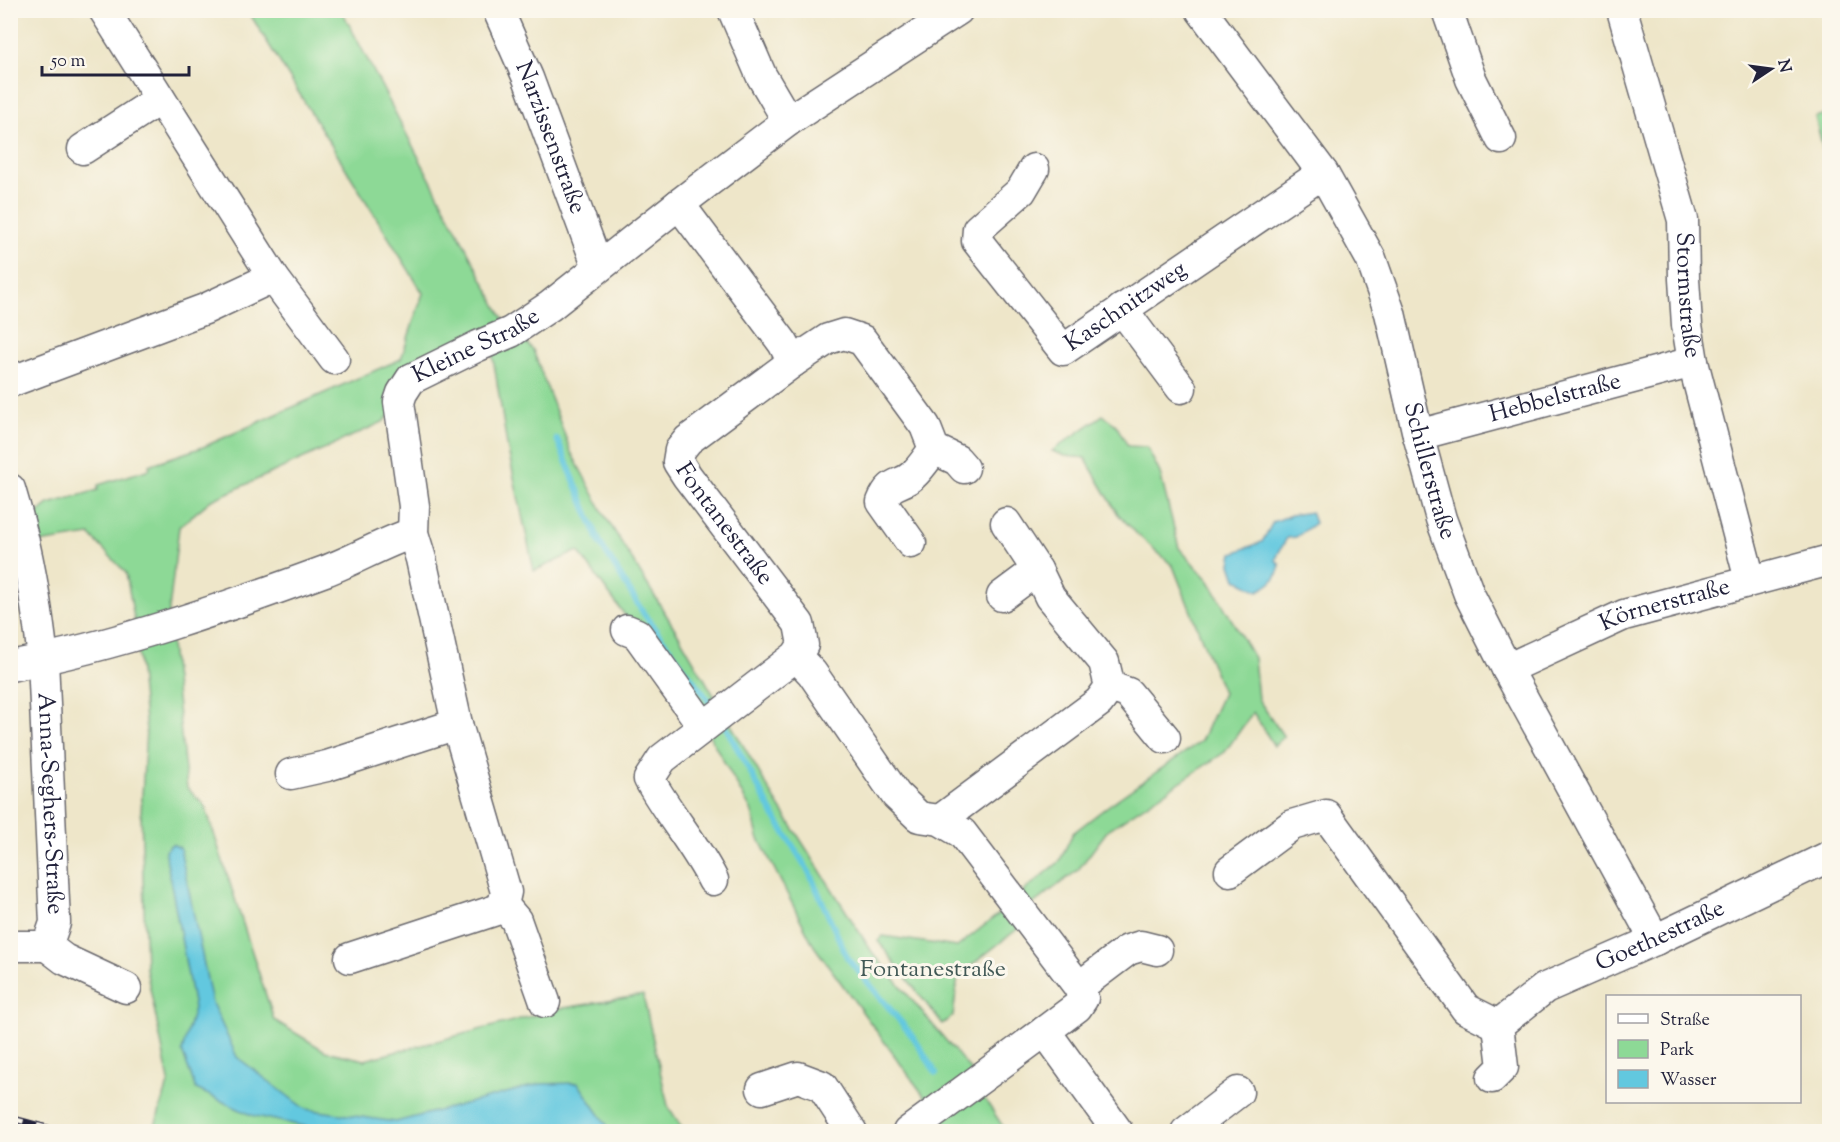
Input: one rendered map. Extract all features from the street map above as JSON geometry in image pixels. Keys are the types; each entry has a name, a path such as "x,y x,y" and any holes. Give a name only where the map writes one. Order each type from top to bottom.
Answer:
{"street":[{"path":"104,10 273,277 334,359"},
{"name":"Narzissenstraße","path":"498,10 528,78 598,267"},
{"path":"733,10 761,75 788,121"},
{"name":"Kleine Straße","path":"503,905 506,892 457,724 422,559 413,533 414,506 399,402 407,386 411,379 511,332 550,306 788,121 958,10"},
{"name":"Schillerstraße","path":"1201,10 1323,173 1371,260 1390,313 1418,435 1441,519 1469,594 1507,669 1655,940"},
{"path":"1447,10 1470,79 1501,139"},
{"name":"Stormstraße","path":"1622,10 1683,220 1685,302 1693,363 1750,580"},
{"path":"83,149 160,99"},
{"name":"Kaschnitzweg","path":"1034,169 1021,191 978,229 977,241 1063,350 1323,173"},
{"path":"679,204 783,343 793,362"},
{"path":"10,382 205,309 273,277"},
{"path":"1122,309 1181,388"},
{"name":"Fontanestraße","path":"796,656 803,645 799,624 678,462 680,450 688,441 793,362 828,339 844,334 862,340 925,426 934,449"},
{"name":"Hebbelstraße","path":"1418,435 1693,363"},
{"path":"911,543 882,502 886,492 897,483 912,477 934,449 957,460 964,468"},
{"path":"10,489 24,537 43,660"},
{"path":"940,820 1099,702 1110,687 1104,662 1050,597 1037,570 1006,523"},
{"path":"10,666 73,654 154,631 328,570 390,541 413,533"},
{"name":"Körnerstraße","path":"1507,669 1624,615 1830,560"},
{"path":"1002,596 1037,570"},
{"path":"627,630 637,634 703,726"},
{"path":"713,880 703,859 660,799 649,779 662,759 796,656 812,673 896,795 919,817 940,820 962,833 1079,987 1083,998 1077,1007 908,1131"},
{"name":"Anna-Seghers-Straße","path":"43,660 55,923 47,946"},
{"path":"1110,687 1128,693 1165,738"},
{"path":"291,774 327,766 457,724"},
{"path":"1230,870 1292,825 1326,815 1466,1009 1498,1025 1503,1067 1492,1078"},
{"name":"Goethestraße","path":"1498,1025 1545,988 1655,940 1830,856"},
{"path":"350,958 496,910 503,905 516,920 545,1002"},
{"name":"Anna-Seghers-Straße","path":"10,946 47,946 64,959 126,988"},
{"path":"1079,987 1128,950 1141,946 1157,950"},
{"path":"1045,1031 1118,1131"},
{"path":"762,1089 798,1077 822,1086 852,1131"},
{"path":"1186,1131 1238,1092"}],"green space":[{"path":"248,11 342,11 505,322 533,350 571,452 605,516 678,634 774,798 872,952 974,1074 930,1104 814,946 758,837 752,812 699,717 578,551 534,571 507,445 492,351 417,387 383,422 210,501 179,527 168,618 187,788 205,806 274,1020 325,1051 365,1060 558,1009 643,995 668,1106 682,1128 688,1131 162,1132 154,1129 169,1081 146,969 141,813 146,730 135,624 126,573 90,535 33,544 27,521 49,504 98,490 98,485 150,469 149,465 203,447 401,359 423,293"},
{"path":"1830,113 1829,172 1815,117"},
{"path":"1103,415 1116,425 1128,446 1147,447 1160,473 1179,548 1209,581 1254,658 1258,699 1284,737 1274,746 1253,712 1225,752 1108,830 1078,870 1025,910 1014,899 1059,862 1073,833 1201,741 1223,693 1173,566 1118,514 1085,458 1065,456 1052,451"},
{"name":"Fontanestraße","path":"1005,909 1020,927 958,976 953,1016 942,1024 878,941 883,936 957,947"},
{"path":"980,1092 1006,1131 925,1132"}],"water":[{"path":"1311,512 1315,523 1296,537 1287,538 1276,560 1280,565 1277,574 1270,583 1258,591 1236,579 1231,564 1233,553 1262,542 1273,522 1291,515"},
{"path":"172,844 180,848 212,1003 237,1057 305,1109 396,1122 540,1084 578,1083 611,1131 327,1131 251,1115 196,1089 182,1051 194,1008 165,851"}],"waterway":[{"path":"557,439 600,543 644,614 714,708"},
{"path":"723,722 773,814 809,872 847,957 914,1038 936,1073"}],"railway":[{"path":"10,1118 62,1132"}]}
